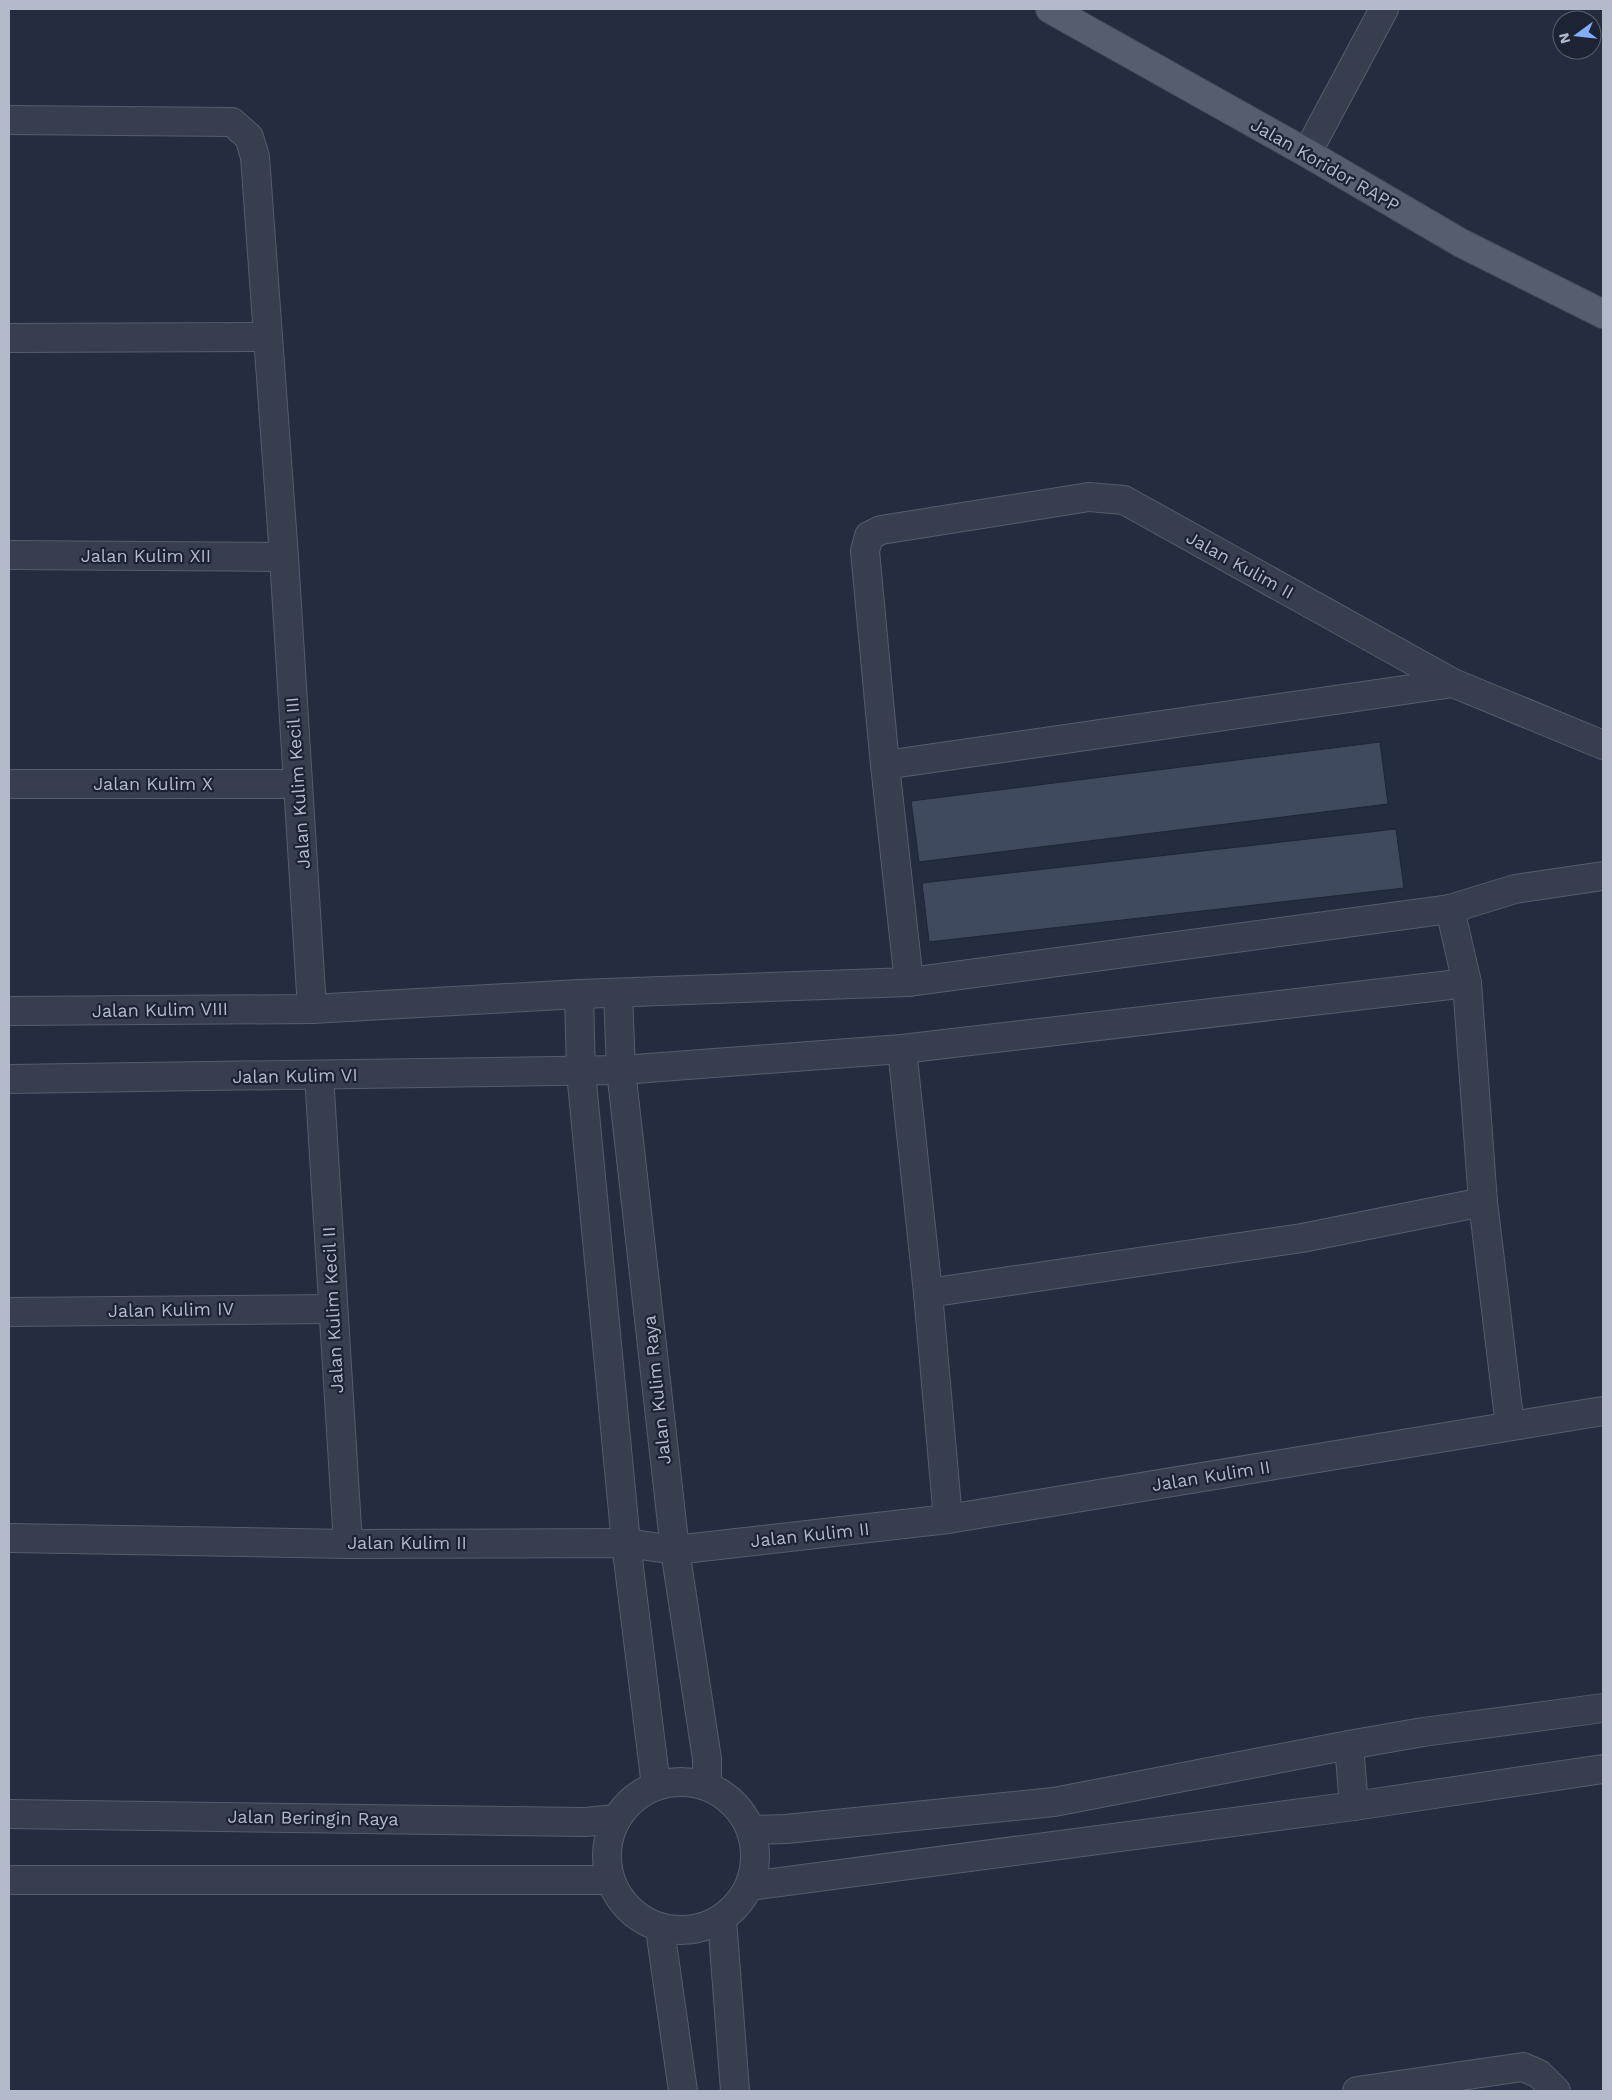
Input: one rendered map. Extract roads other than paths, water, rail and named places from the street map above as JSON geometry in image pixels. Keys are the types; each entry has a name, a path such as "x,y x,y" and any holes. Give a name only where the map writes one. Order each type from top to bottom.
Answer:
{"main road":[{"name":"Jalan Koridor RAPP","path":"1050,9 1461,243 1603,314"}],"street":[{"path":"1306,154 1384,9"},
{"name":"Jalan Kulim Kecil III","path":"9,120 232,122 248,137 255,157 284,557 312,1009"},
{"path":"9,338 268,337"},
{"name":"Jalan Kulim II","path":"885,766 865,551 869,536 881,530 1089,497 1124,500 1453,683 1603,745"},
{"name":"Jalan Kulim XII","path":"9,555 284,557"},
{"path":"909,982 885,766 1453,683"},
{"name":"Jalan Kulim X","path":"9,784 297,784"},
{"name":"Jalan Kulim VIII","path":"9,1011 312,1009 579,994 909,982 1450,909 1515,889 1603,876"},
{"path":"1450,909 1467,983 1483,1202 1510,1426"},
{"name":"Jalan Kulim VI","path":"9,1079 621,1070 902,1049 1467,983"},
{"name":"Jalan Kulim Raya","path":"618,993 621,1070 675,1550 708,1759 707,1786"},
{"path":"579,994 581,1072 626,1542 656,1786"},
{"path":"902,1049 928,1292 948,1519"},
{"name":"Jalan Kulim Kecil II","path":"319,1075 348,1544"},
{"path":"928,1292 1302,1238 1483,1202"},
{"name":"Jalan Kulim IV","path":"9,1312 333,1309"},
{"name":"Jalan Kulim II","path":"9,1538 348,1544 626,1542 675,1550 948,1519 1603,1411"},
{"path":"751,1830 786,1829 1054,1802 1423,1732 1603,1708"},
{"path":"1349,1745 1354,1806"},
{"path":"750,1886 1354,1806 1603,1768"},
{"path":"680,1781 707,1786 735,1805 751,1830 756,1858 750,1886 722,1919 692,1932 660,1929 630,1911 610,1880 606,1849 616,1819 630,1802 656,1786 680,1781"},
{"name":"Jalan Beringin Raya","path":"9,1814 585,1822 616,1819"},
{"path":"9,1880 610,1880"},
{"path":"722,1919 735,2091"},
{"path":"660,1929 683,2091"},
{"path":"1357,2091 1523,2067 1539,2074 1556,2091"}]}
